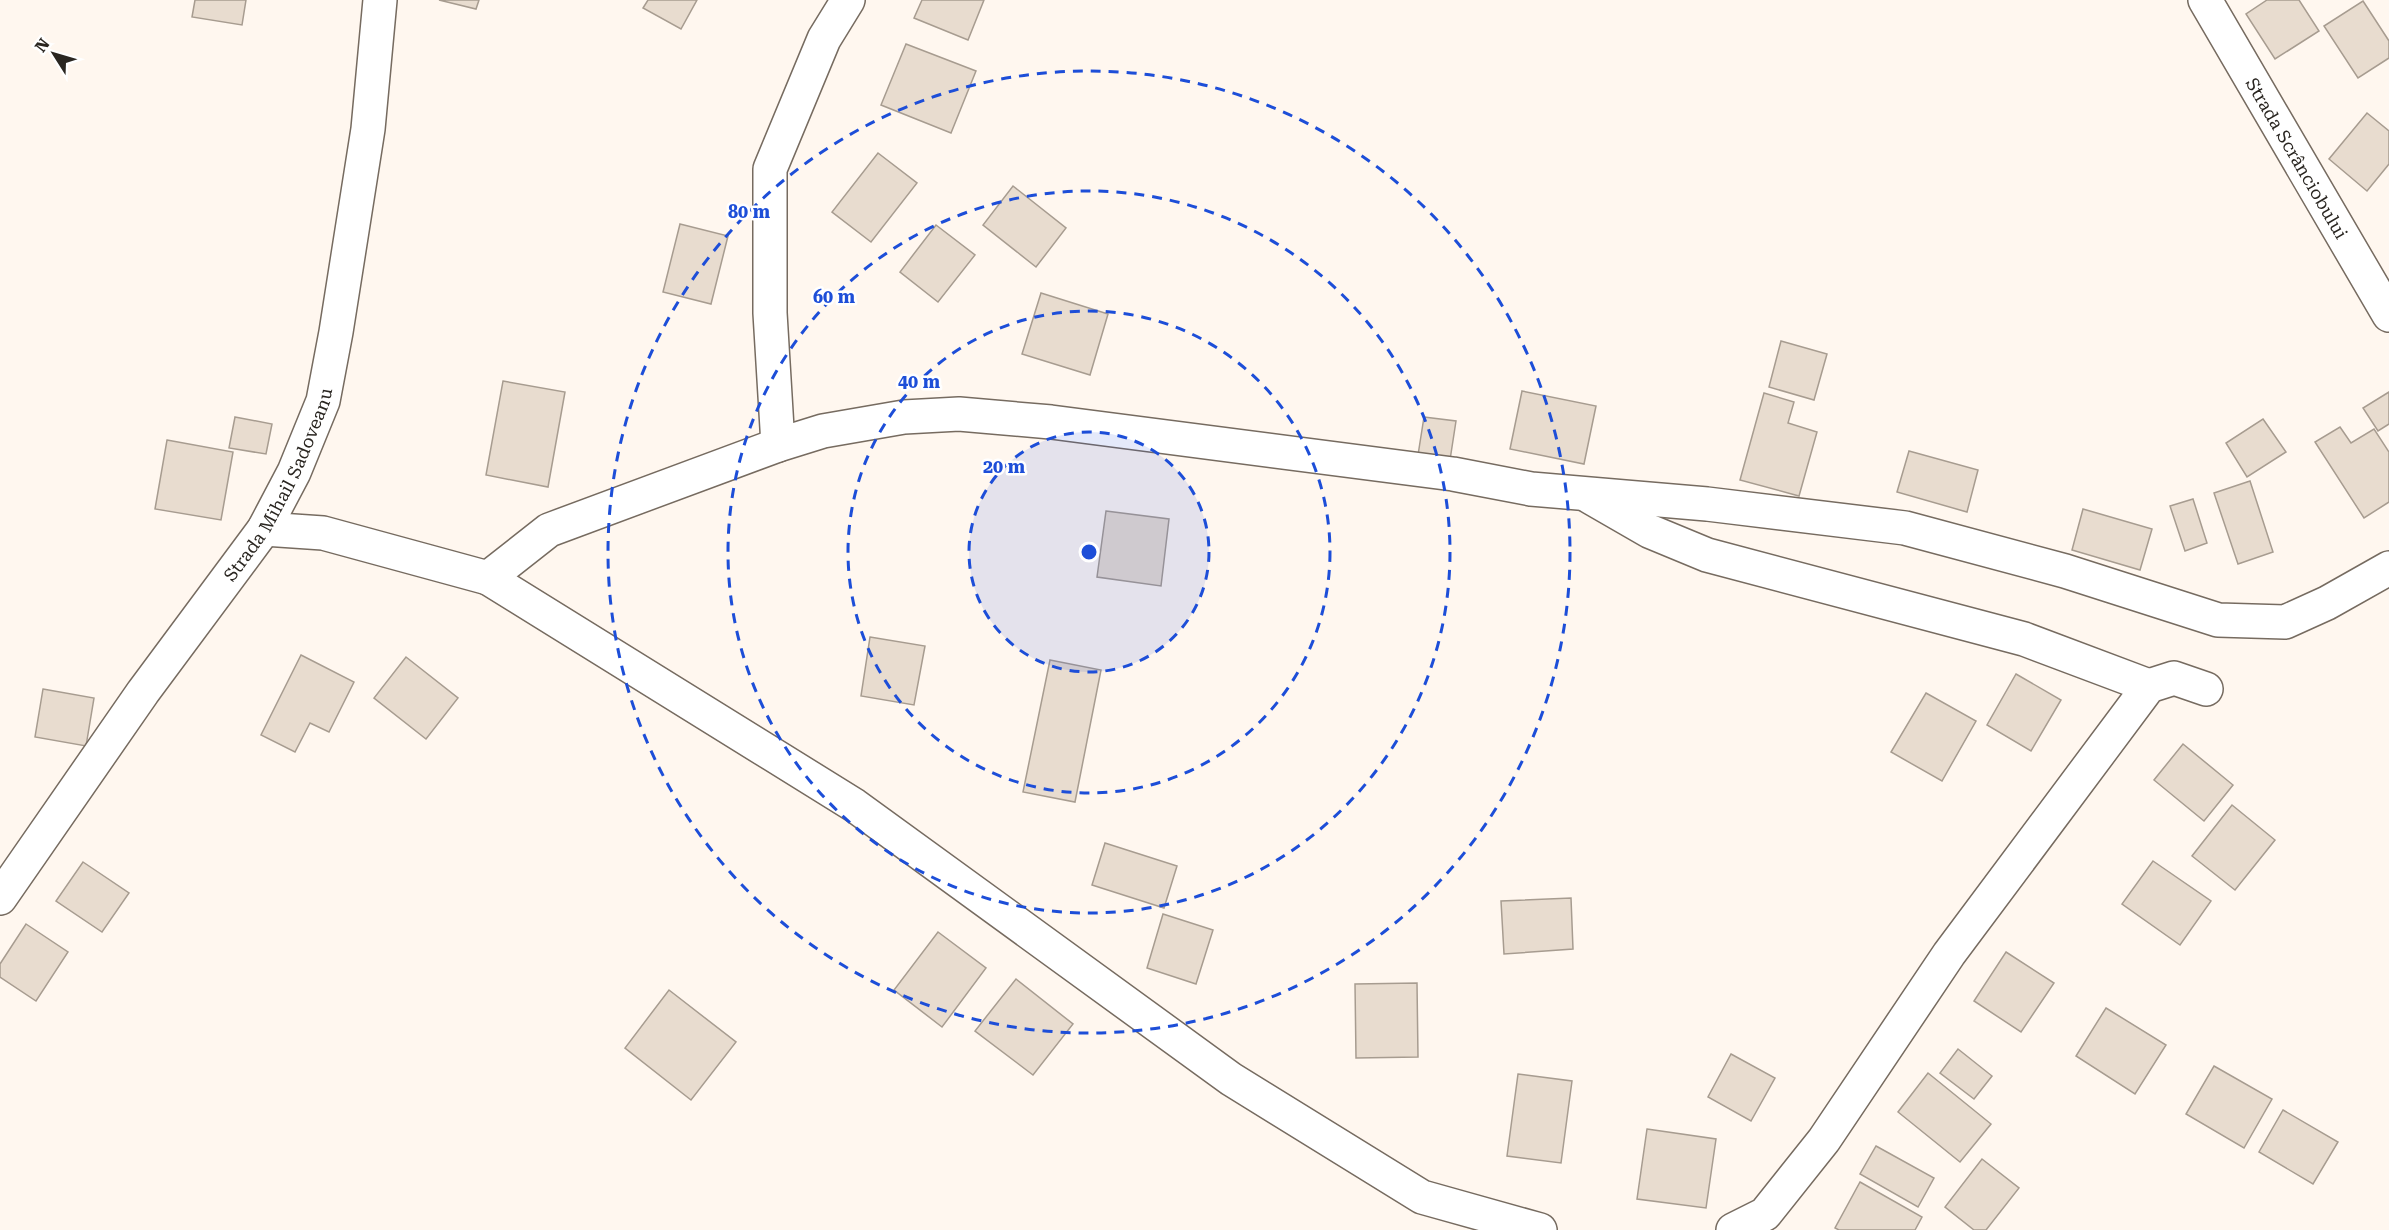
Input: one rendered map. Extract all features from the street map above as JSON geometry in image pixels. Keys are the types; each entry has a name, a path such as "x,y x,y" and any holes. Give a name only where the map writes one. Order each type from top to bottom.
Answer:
{"street":[{"name":"Strada Mihail Sadoveanu","path":"0,898 143,692 264,529 294,472 323,401 368,129 380,0"},
{"path":"778,445 770,313 770,169 824,39 848,0"},
{"name":"Strada Scrânciobului","path":"2205,0 2389,315"},
{"path":"488,578 549,530 778,445 824,431 892,419 959,414 1051,422 1453,474 1531,489 1707,504 1905,528 2065,571 2218,620 2285,622 2327,603 2389,568"},
{"path":"1583,494 1648,531 1707,555 2025,639 2149,686"},
{"path":"264,529 323,533 488,578 854,805 1231,1079 1422,1197 1540,1230"},
{"path":"1736,1229 1765,1214 1824,1140 1949,954 2149,686 2174,678 2206,689"}],"building":[{"path":"195,0 246,0 242,25 192,17"},
{"path":"439,0 479,0 476,9"},
{"path":"648,0 697,0 681,29 643,8"},
{"path":"922,0 984,0 968,40 914,18"},
{"path":"2267,0 2299,0 2319,31 2275,59 2246,14"},
{"path":"2363,1 2389,41 2389,58 2358,78 2324,26"},
{"path":"906,44 976,71 951,133 881,105"},
{"path":"2367,113 2389,131 2389,164 2367,191 2329,159"},
{"path":"878,153 917,183 871,242 832,212"},
{"path":"1013,186 1066,228 1036,267 983,225"},
{"path":"680,224 728,236 711,304 663,292"},
{"path":"936,225 975,255 938,302 900,272"},
{"path":"1041,293 1108,314 1090,375 1022,354"},
{"path":"1781,341 1827,354 1814,400 1769,387"},
{"path":"503,381 565,392 548,487 486,475"},
{"path":"1522,391 1596,406 1584,464 1510,449"},
{"path":"2389,392 2389,424 2378,431 2363,408"},
{"path":"1764,393 1794,402 1788,423 1817,432 1799,496 1740,480"},
{"path":"235,417 272,424 266,454 229,448"},
{"path":"1424,417 1456,421 1450,460 1418,455"},
{"path":"2263,419 2286,452 2247,477 2226,443"},
{"path":"2340,427 2351,443 2374,429 2389,452 2389,502 2364,518 2315,442"},
{"path":"167,440 233,452 221,520 155,509"},
{"path":"1909,451 1978,470 1967,512 1897,492"},
{"path":"2250,481 2273,552 2238,564 2214,493"},
{"path":"2193,499 2207,543 2185,551 2170,506"},
{"path":"2083,509 2152,529 2140,570 2072,550"},
{"path":"1106,511 1169,519 1161,586 1097,577"},
{"path":"870,637 925,646 914,705 861,696"},
{"path":"301,655 354,682 329,732 310,723 295,752 261,735"},
{"path":"406,657 458,698 426,739 374,698"},
{"path":"1050,660 1101,670 1075,802 1023,792"},
{"path":"2016,674 2061,700 2031,751 1987,725"},
{"path":"43,689 94,698 86,746 35,737"},
{"path":"1926,693 1976,721 1942,781 1891,752"},
{"path":"2183,744 2233,785 2204,821 2154,780"},
{"path":"2232,805 2275,840 2235,890 2192,856"},
{"path":"1105,843 1177,866 1164,908 1092,885"},
{"path":"2153,861 2211,901 2180,945 2122,904"},
{"path":"83,862 129,893 102,932 56,901"},
{"path":"1571,898 1573,949 1504,954 1501,901"},
{"path":"1163,914 1213,930 1196,984 1147,968"},
{"path":"26,924 68,952 36,1001 0,977 0,964"},
{"path":"938,932 986,968 942,1027 894,990"},
{"path":"2006,952 2054,983 2021,1032 1974,1001"},
{"path":"1016,979 1073,1024 1033,1075 975,1031"},
{"path":"1417,983 1418,1057 1356,1058 1355,984"},
{"path":"669,990 736,1042 691,1100 625,1048"},
{"path":"2106,1008 2166,1045 2135,1094 2076,1056"},
{"path":"1958,1049 1992,1076 1974,1099 1940,1073"},
{"path":"1731,1054 1775,1078 1751,1121 1708,1097"},
{"path":"2214,1066 2272,1099 2244,1148 2186,1114"},
{"path":"1928,1073 1991,1124 1960,1162 1898,1112"},
{"path":"1518,1074 1572,1081 1561,1163 1507,1156"},
{"path":"2283,1110 2338,1142 2313,1184 2259,1152"},
{"path":"1647,1129 1716,1139 1706,1208 1637,1199"},
{"path":"1876,1146 1934,1178 1918,1207 1860,1174"},
{"path":"1982,1159 2019,1188 1986,1230 1974,1230 1945,1207"},
{"path":"1860,1182 1922,1217 1915,1230 1839,1230 1835,1228"}]}
